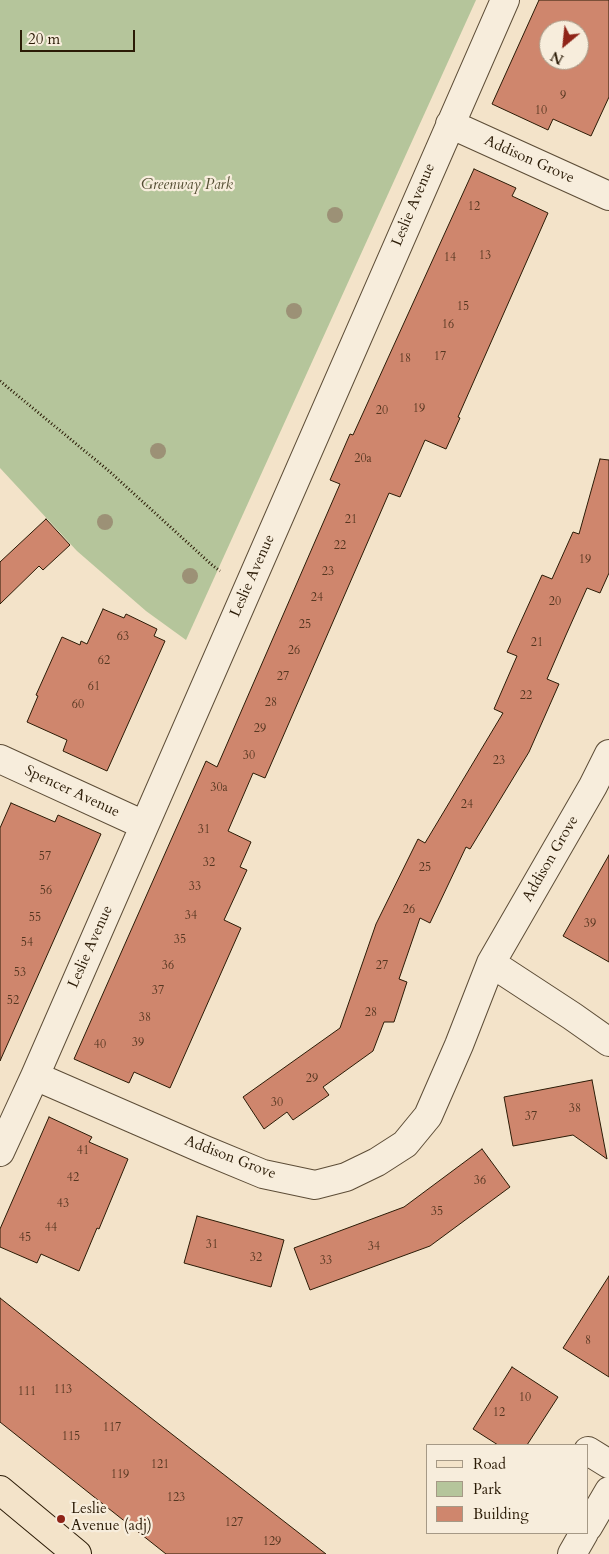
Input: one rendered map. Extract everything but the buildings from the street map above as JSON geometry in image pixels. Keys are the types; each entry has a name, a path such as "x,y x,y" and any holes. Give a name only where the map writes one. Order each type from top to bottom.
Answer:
{"main road":[{"path":"0,1490 77,1554"}],"street":[{"name":"Leslie Avenue","path":"0,1152 35,1076 505,0"},
{"name":"Addison Grove","path":"450,124 609,196"},
{"name":"Addison Grove","path":"35,1076 263,1174 315,1185 346,1177 377,1162 405,1144 428,1116 459,1045 491,963 593,786 609,754"},
{"name":"Spencer Avenue","path":"0,759 144,825"},
{"path":"491,963 609,1042"},
{"path":"589,1452 609,1464"},
{"path":"589,1525 609,1491"},
{"path":"572,1554 583,1534"}],"path":[{"path":"0,381 109,471 212,565 247,589"}],"green space":[{"name":"Greenway Park","path":"0,0 476,0 186,640 146,611 77,551 0,468"}],"place":[{"name":"Leslie Avenue (adj)","path":"61,1519"}]}
